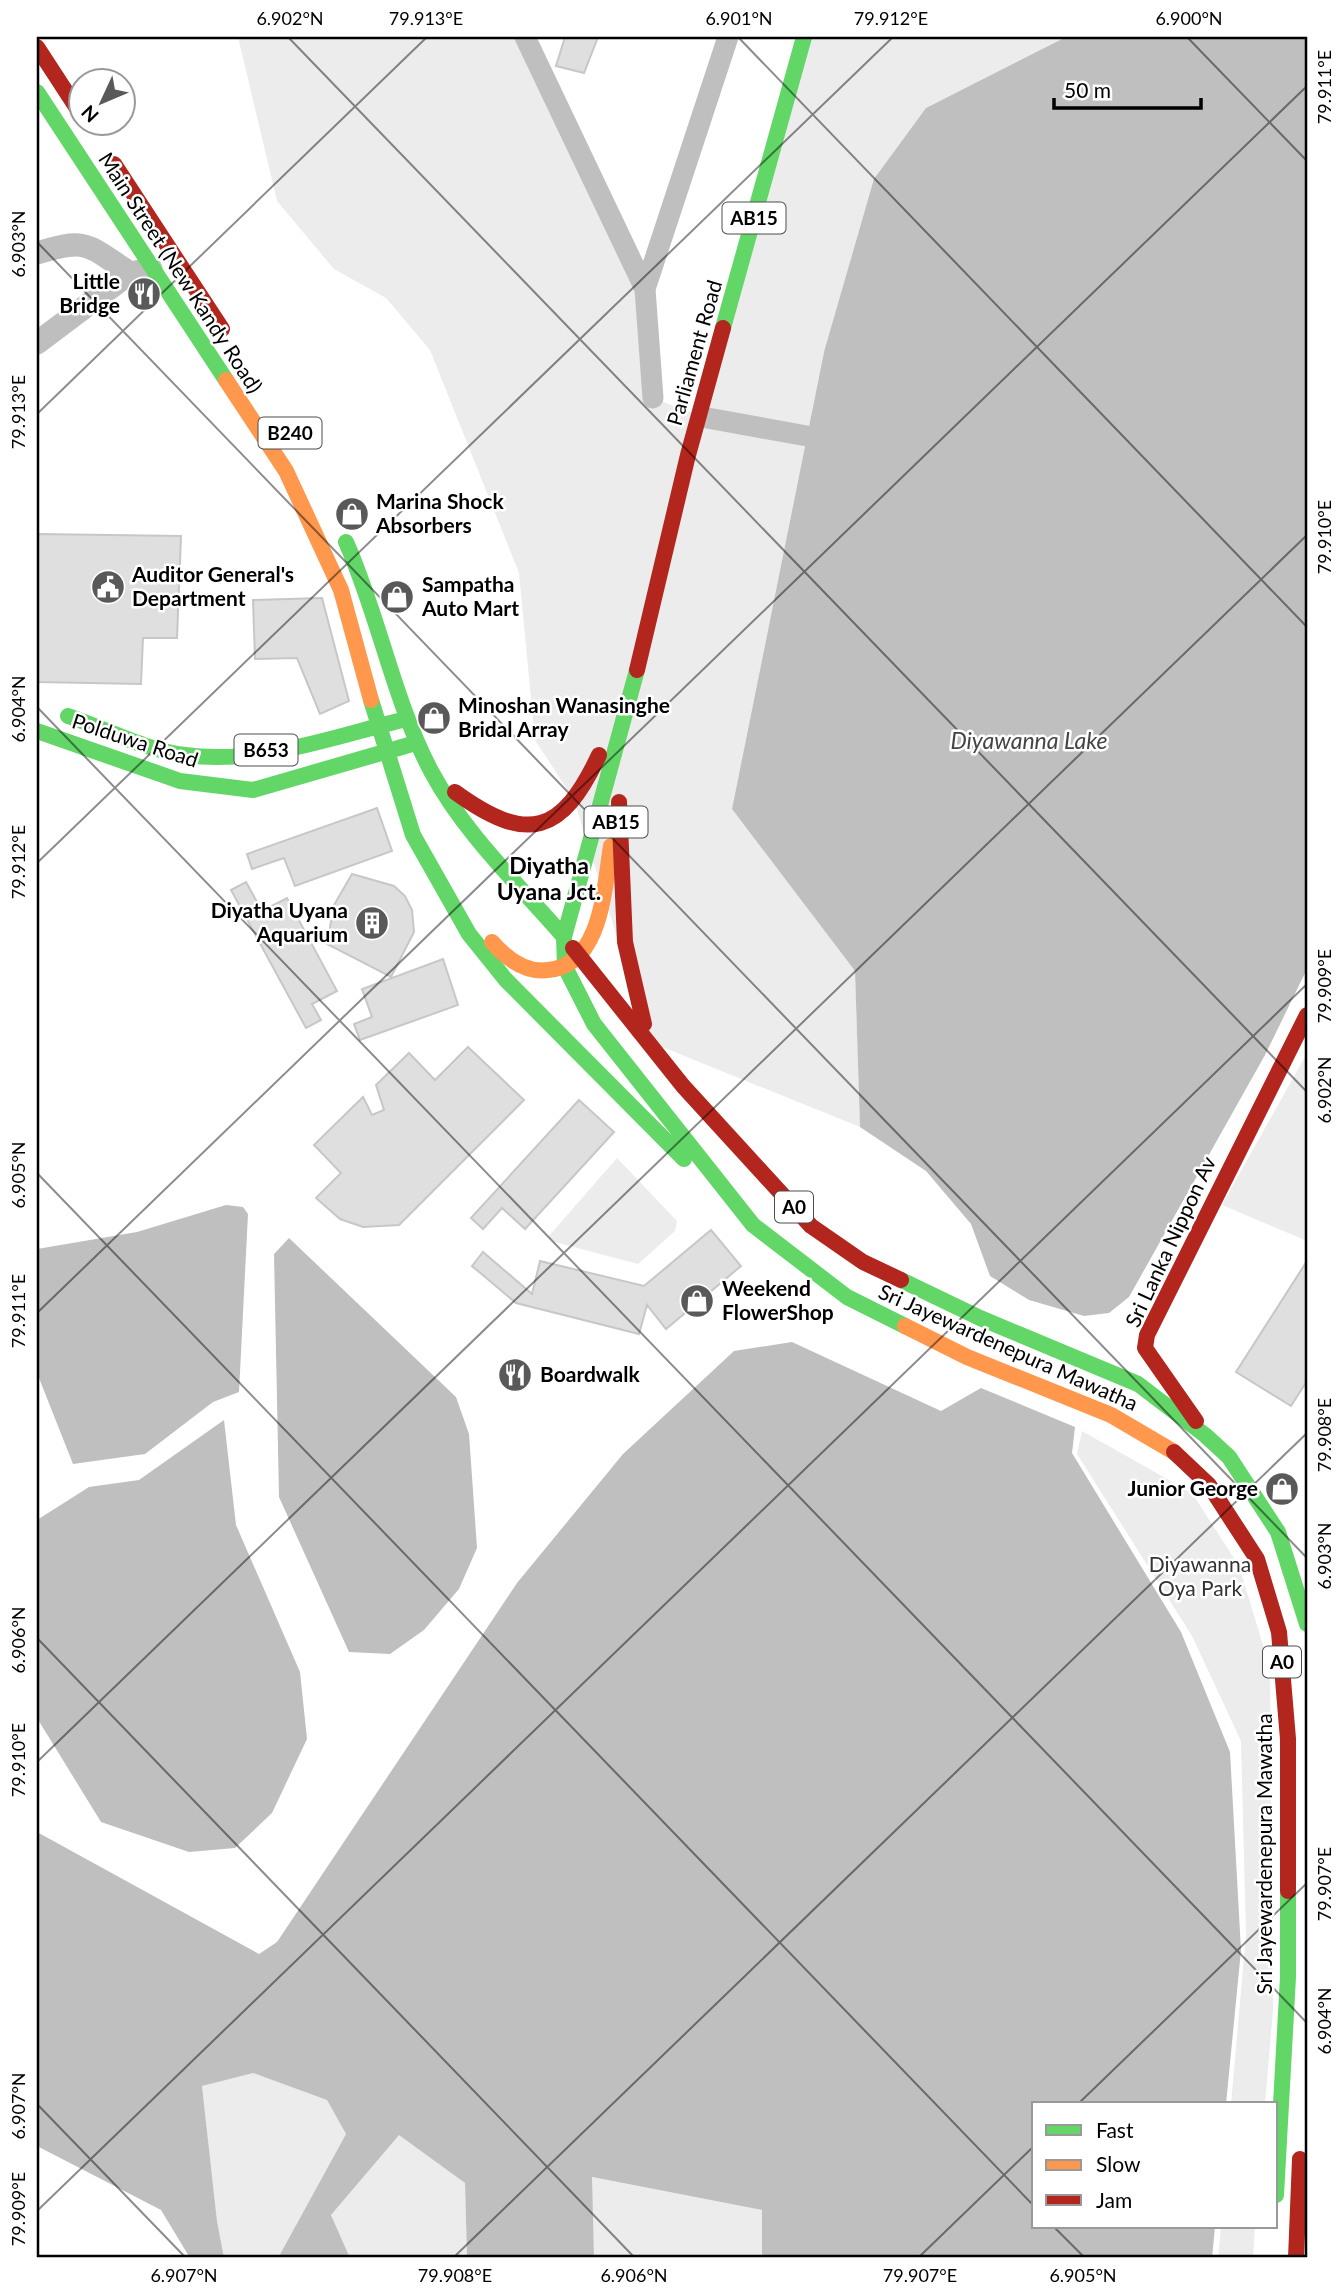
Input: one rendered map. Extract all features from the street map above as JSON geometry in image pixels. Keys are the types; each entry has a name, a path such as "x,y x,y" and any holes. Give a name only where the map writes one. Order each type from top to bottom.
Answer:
{"main road":[{"name":"Parliament Road","path":"564,937 634,682 688,455 804,37"},
{"path":"37,47 66,92"},
{"name":"Main Street (New Kandy Road)","path":"37,92 141,271 286,471 341,590 385,752 413,835 432,870"},
{"name":"Main Street (New Kandy Road)","path":"102,146 231,343"},
{"path":"336,521 366,583 408,719 432,774 453,806 564,937"},
{"name":"Parliament Road","path":"580,957 595,929 619,802 634,682"},
{"path":"432,774 462,797 498,819 531,824 556,818 585,784 634,682"},
{"name":"Polduwa Road","path":"49,710 182,754 207,757 239,756 408,719"},
{"name":"Polduwa Road","path":"37,731 180,781 253,790 417,743"},
{"path":"619,802 622,927 627,970 650,1042"},
{"path":"432,870 502,953 526,969 551,972 580,957"},
{"path":"432,870 469,934 506,980 699,1175 753,1225"},
{"name":"Sri Jayewardenepura Mawatha","path":"564,937 683,1086 811,1226 863,1262 980,1318 1124,1377 1205,1435 1229,1457 1278,1532 1304,1595 1307,1625"},
{"name":"Sri Jayewardenepura Mawatha","path":"564,937 565,967 594,1024 753,1225 846,1297 967,1357 1111,1415 1173,1451 1209,1485 1257,1559 1279,1632 1288,1739 1296,1977 1278,2173"},
{"name":"Sri Lanka Nippon Av","path":"1205,1435 1145,1348 1147,1335 1307,1015"},
{"path":"1296,2258 1302,2140"}],"street":[{"path":"37,253 69,243 88,245 141,271 37,343"}],"green space":[{"path":"238,37 525,37 645,289 653,398 700,416 804,37 1066,37 926,108 824,352 732,809 855,971 860,1127 650,1042 574,800 535,740 519,573 430,350 386,298 334,269 277,201"},
{"path":"1307,1053 1307,1241 1222,1205"},
{"path":"617,1158 677,1221 675,1231 638,1264 555,1242 548,1237"},
{"name":"Diyawanna Oya Park","path":"1082,1431 1192,1493 1239,1566 1270,1668 1273,2010 1265,2102 1231,2102 1246,1934 1241,1741 1192,1636 1077,1454"},
{"path":"253,2072 327,2100 346,2134 278,2258 224,2258 217,2221 202,2086"},
{"path":"399,2134 465,2183 467,2258 350,2258 331,2215"},
{"path":"591,2177 762,2210 762,2258 594,2258"},
{"path":"1221,2228 1255,2228 1253,2258 1218,2258"}],"water":[{"name":"Diyawanna Lake","path":"1066,37 1307,37 1307,969 1265,1055 1129,1297 1109,1313 1084,1316 1029,1300 990,1276 971,1224 926,1171 860,1127 855,971 732,809 824,352 874,179 926,108"},
{"path":"226,1205 243,1207 248,1214 239,1392 213,1402 145,1454 73,1464 37,1373 37,1249 137,1232"},
{"path":"289,1238 456,1397 469,1434 477,1548 459,1589 424,1630 390,1654 349,1652 279,1497 274,1254"},
{"path":"792,1342 941,1411 981,1388 1075,1427 1072,1453 1181,1632 1230,1752 1241,1950 1226,2102 1032,2102 1032,2228 1215,2228 1212,2258 762,2258 762,2210 592,2177 594,2258 467,2258 465,2183 399,2135 331,2215 350,2258 278,2258 346,2134 327,2100 253,2073 202,2086 217,2221 224,2258 190,2258 161,2210 37,2146 37,1832 259,1954 277,1942 517,1583 623,1454 734,1351"},
{"path":"224,1420 236,1525 300,1672 307,1739 272,1813 235,1848 189,1852 101,1822 37,1718 37,1520 89,1487 139,1480"}],"building":[{"path":"565,37 598,37 584,73 556,66"},
{"name":"Auditor General's Department","path":"38,534 181,536 177,638 143,638 141,684 37,682"},
{"path":"322,598 349,701 320,714 297,658 255,659 253,600"},
{"path":"377,808 392,851 295,886 284,858 252,869 247,854"},
{"name":"Diyatha Uyana Aquarium","path":"352,874 394,886 405,896 412,910 414,932 391,977 327,944 334,905"},
{"path":"246,882 262,911 287,898 337,991 312,1004 321,1020 306,1028 231,890"},
{"path":"443,959 458,1005 360,1040 354,1024 372,1017 362,989"},
{"path":"468,1047 524,1100 399,1225 363,1227 340,1219 316,1198 341,1173 314,1145 363,1097 372,1115 384,1110 376,1085 409,1053 435,1080"},
{"path":"579,1100 614,1132 525,1229 502,1208 483,1229 471,1218"},
{"path":"711,1230 741,1266 666,1329 647,1305 639,1334 516,1303 472,1266 483,1252 532,1294 540,1261 644,1286"},
{"path":"1307,1261 1307,1381 1291,1406 1236,1372"}],"waterway":[{"path":"525,37 645,289 653,398"},
{"path":"645,289 728,37"},
{"path":"702,417 807,436"}],"traffic: fast":[{"path":"723,328 804,37"},
{"path":"37,92 226,380"},
{"path":"346,542 358,570 406,715 431,771 475,837 564,937"},
{"path":"564,937 637,670"},
{"path":"371,700 413,835 469,934 506,980 684,1159"},
{"path":"68,716 155,749 212,757 295,748 402,720"},
{"path":"37,731 180,781 253,790 409,745"},
{"path":"564,937 565,967 594,1024 753,1225 847,1297 905,1326"},
{"path":"901,1280 980,1318 1138,1384 1205,1435 1229,1457 1278,1532 1307,1624"},
{"path":"1278,2159 1288,1977 1288,1891"}],"traffic: slow":[{"path":"226,380 286,471 341,590 371,700"},
{"path":"492,942 503,954 532,969 548,970 566,965 580,954 590,940 597,922 611,846"},
{"path":"905,1326 967,1357 1111,1415 1174,1452"}],"traffic: jam":[{"path":"37,47 66,92"},
{"path":"114,164 222,329"},
{"path":"637,670 688,455 723,328"},
{"path":"455,792 503,820 523,824 540,823 556,815 571,802 599,755"},
{"path":"619,802 625,942 644,1024"},
{"path":"573,948 683,1086 811,1226 863,1262 901,1280"},
{"path":"1196,1421 1145,1348 1147,1335 1307,1015"},
{"path":"1174,1452 1209,1485 1257,1559 1279,1632 1288,1739 1288,1891"},
{"path":"1296,2258 1300,2159"}],"place":[{"name":"Little Bridge","path":"144,294"},
{"name":"Marina Shock Absorbers","path":"352,514"},
{"name":"Auditor General's Department","path":"108,587"},
{"name":"Sampatha Auto Mart","path":"397,597"},
{"name":"Minoshan Wanasinghe Bridal Array","path":"434,718"},
{"name":"Diyatha Uyana Aquarium","path":"372,923"},
{"name":"Weekend FlowerShop","path":"697,1301"},
{"name":"Boardwalk","path":"515,1375"},
{"name":"Junior George","path":"1282,1489"}],"district":[{"name":"Diyatha Uyana Jct.","path":"549,879"}]}
